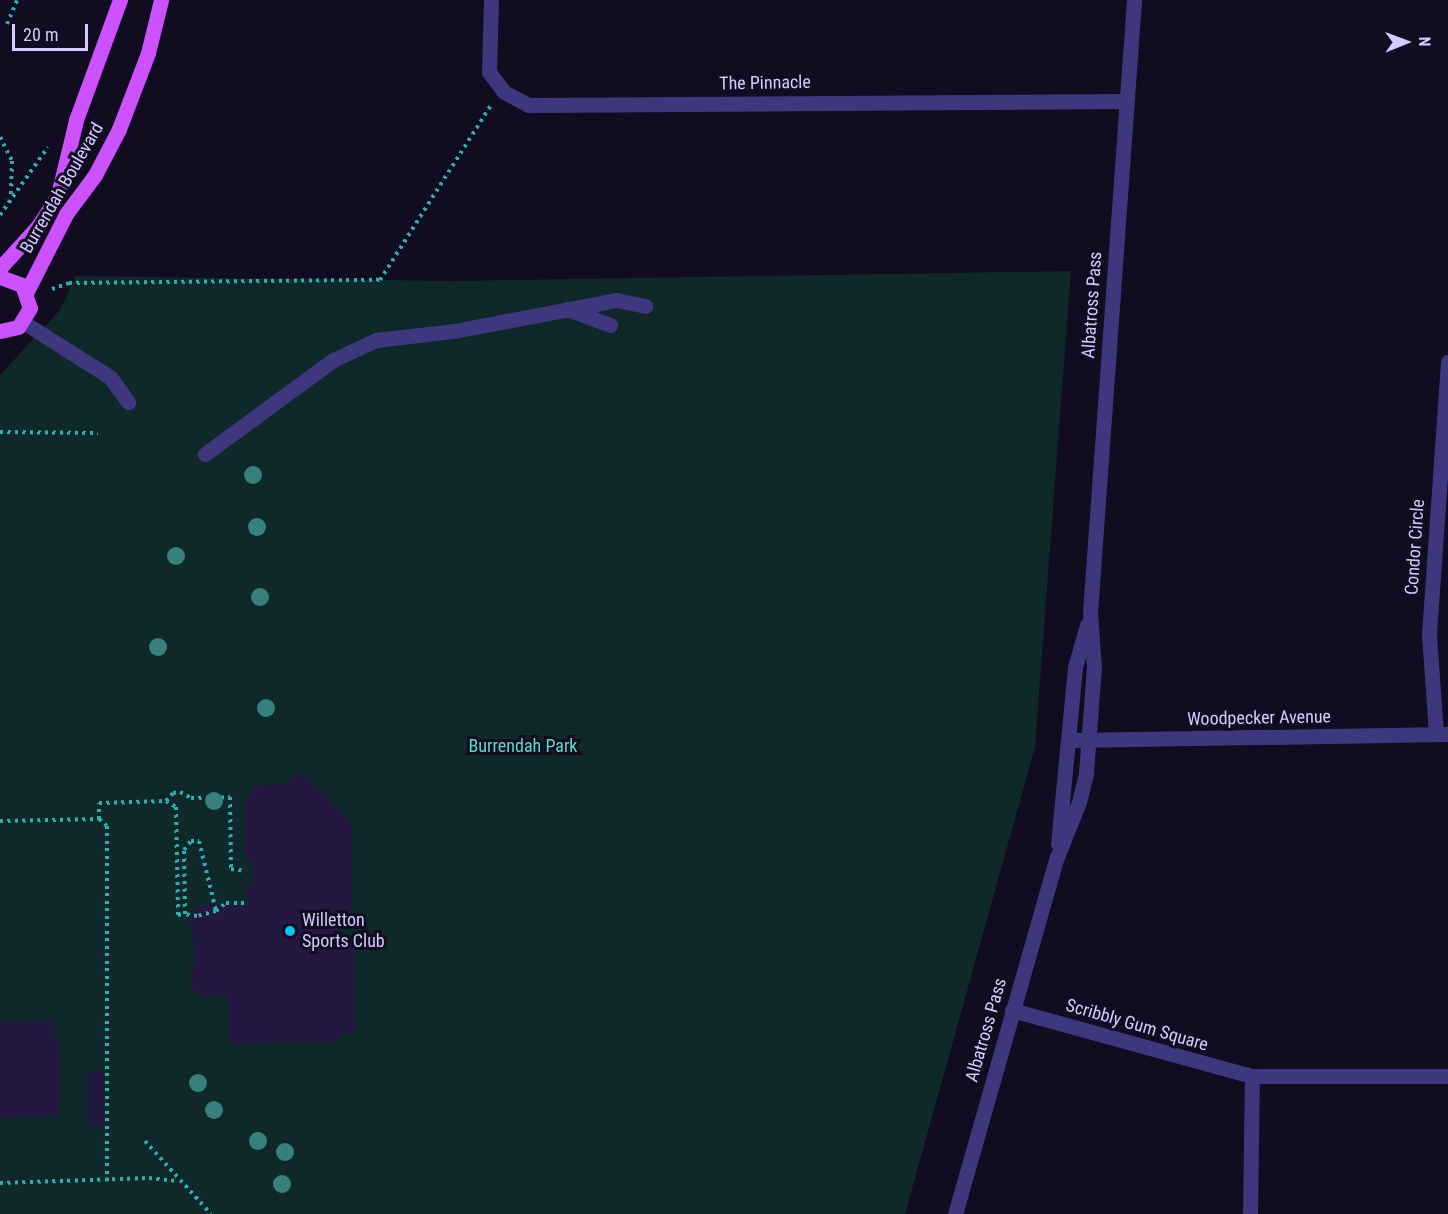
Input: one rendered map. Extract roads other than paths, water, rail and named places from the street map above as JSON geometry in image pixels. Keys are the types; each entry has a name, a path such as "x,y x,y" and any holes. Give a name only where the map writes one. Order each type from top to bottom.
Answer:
{"main road":[{"name":"Burrendah Boulevard","path":"0,268 38,226 58,195 76,120 120,0"},
{"name":"Burrendah Boulevard","path":"27,291 66,214 95,175 119,129 148,53 161,0"},
{"path":"0,277 16,280 27,291 30,308 23,322 1,332"}],"street":[{"name":"The Pinnacle","path":"491,0 489,72 504,92 528,105 1126,101"},
{"name":"Albatross Pass","path":"955,1214 1057,856 1079,802 1090,741 1094,667 1090,613 1134,0"},
{"path":"205,454 333,360 376,340 454,331 617,300 645,306"},
{"path":"567,309 610,325"},
{"path":"23,322 110,377 128,402"},
{"name":"Condor Circle","path":"1442,734 1430,634 1448,362"},
{"name":"Albatross Pass","path":"1057,856 1060,803 1071,740 1075,667 1090,613"},
{"name":"Woodpecker Avenue","path":"1071,740 1442,734"},
{"name":"Scribbly Gum Square","path":"1012,1010 1252,1076 1448,1076"},
{"path":"1250,1214 1252,1076"}],"place":[{"name":"Willetton Sports Club","path":"290,931"}],"park label":[{"name":"Burrendah Park","path":"523,746"}]}
